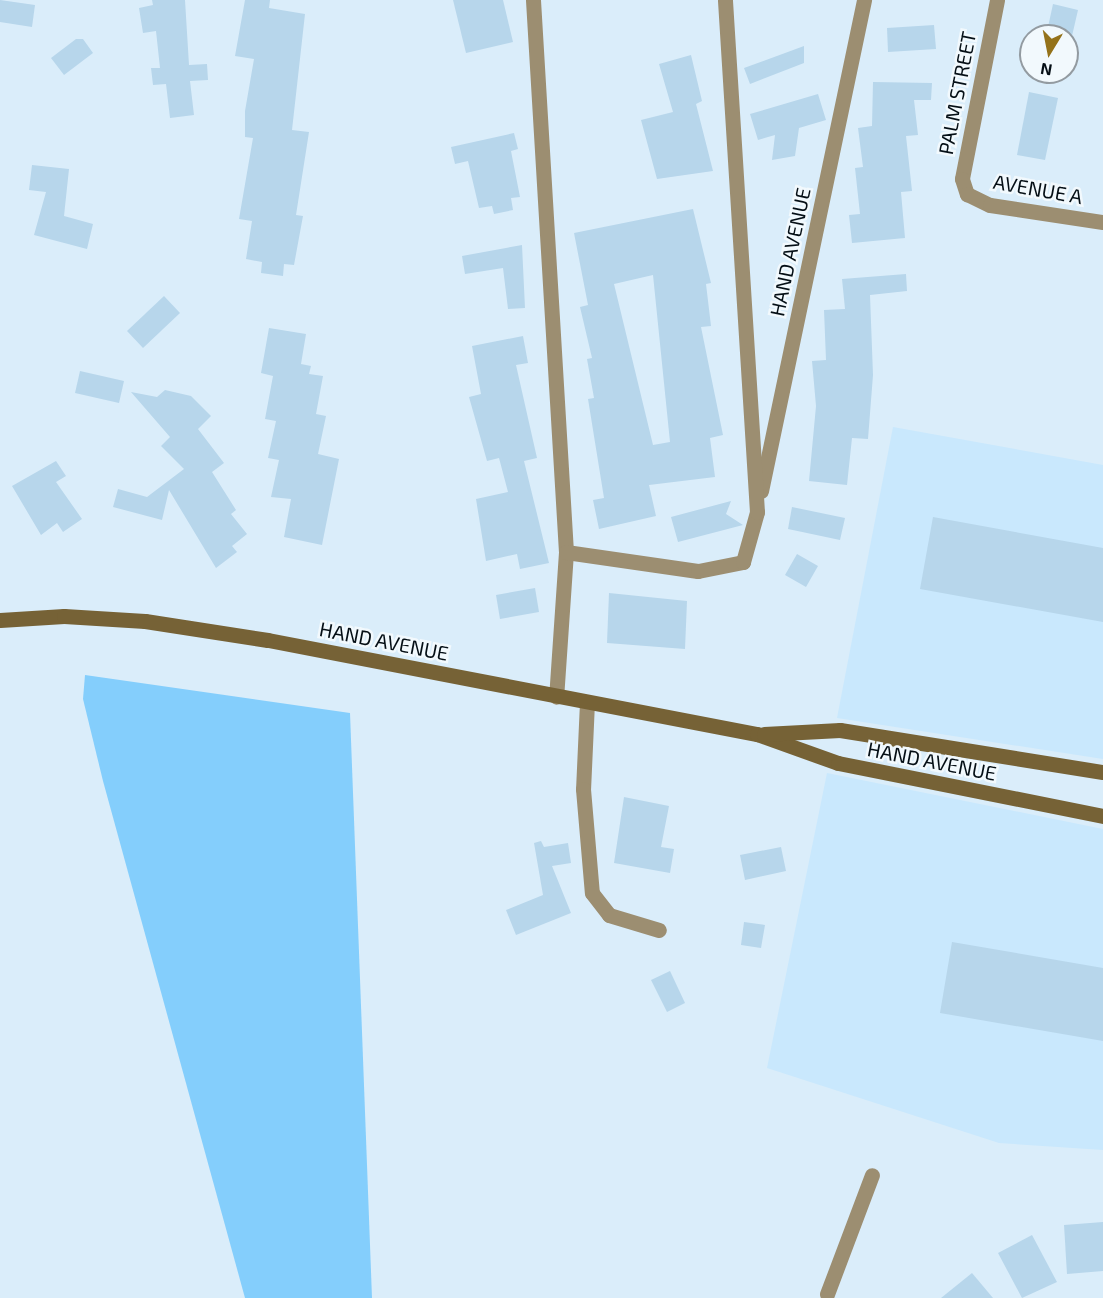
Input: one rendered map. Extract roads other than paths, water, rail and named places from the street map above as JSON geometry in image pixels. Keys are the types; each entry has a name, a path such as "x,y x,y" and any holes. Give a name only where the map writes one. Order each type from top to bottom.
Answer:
{"street":[{"path":"533,0 566,552 556,697"},
{"path":"724,0 757,512"},
{"name":"HAND AVENUE","path":"566,552 719,570 744,562 757,512 864,0"},
{"name":"PALM STREET","path":"967,194 962,179 997,0"},
{"name":"AVENUE A","path":"967,194 990,206 1103,222"},
{"name":"HAND AVENUE","path":"0,620 64,616 145,621 268,640 757,734 838,763 1103,816"},
{"path":"587,702 583,789 592,893 609,915 659,930"},
{"name":"HAND AVENUE","path":"757,734 840,730 1103,772"},
{"path":"826,1294 872,1174"}],"water":[{"path":"85,675 350,713 372,1298 245,1298 103,781 83,699"}]}
